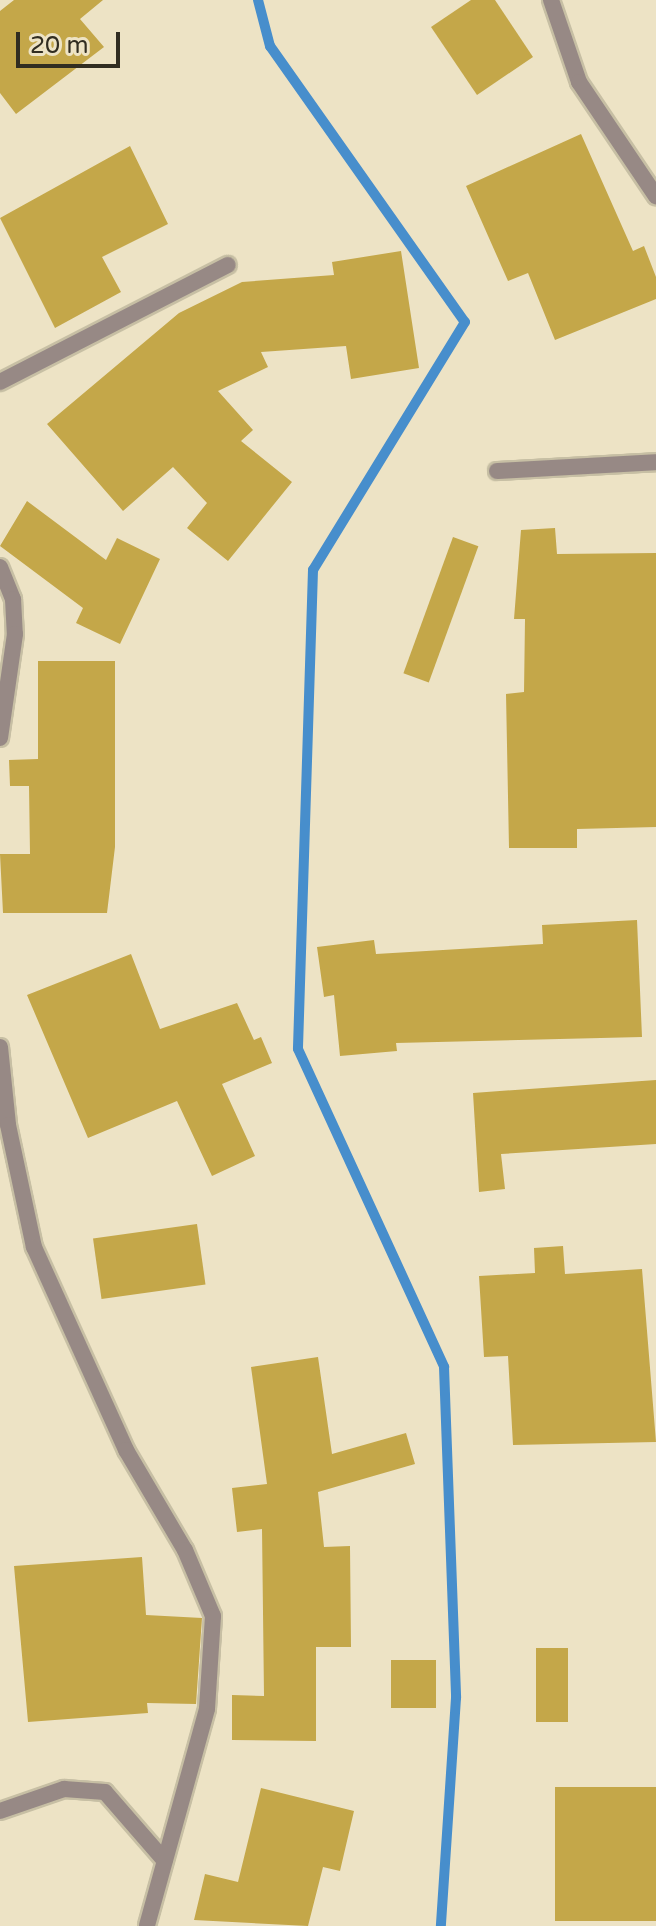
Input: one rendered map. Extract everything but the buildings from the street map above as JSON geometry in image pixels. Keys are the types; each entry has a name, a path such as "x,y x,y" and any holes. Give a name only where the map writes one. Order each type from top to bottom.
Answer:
{"street":[{"path":"551,0 579,82 656,196"},
{"path":"0,382 228,265"},
{"path":"497,471 656,462"},
{"path":"0,567 13,599 15,634 0,738"},
{"path":"0,1047 8,1125 34,1247 126,1450 185,1550 213,1616 207,1709 147,1926"},
{"path":"0,1811 64,1789 105,1792 165,1861"}],"waterway":[{"path":"258,0 270,46 465,322 313,570 298,1049 444,1367 456,1698 441,1926"}]}
